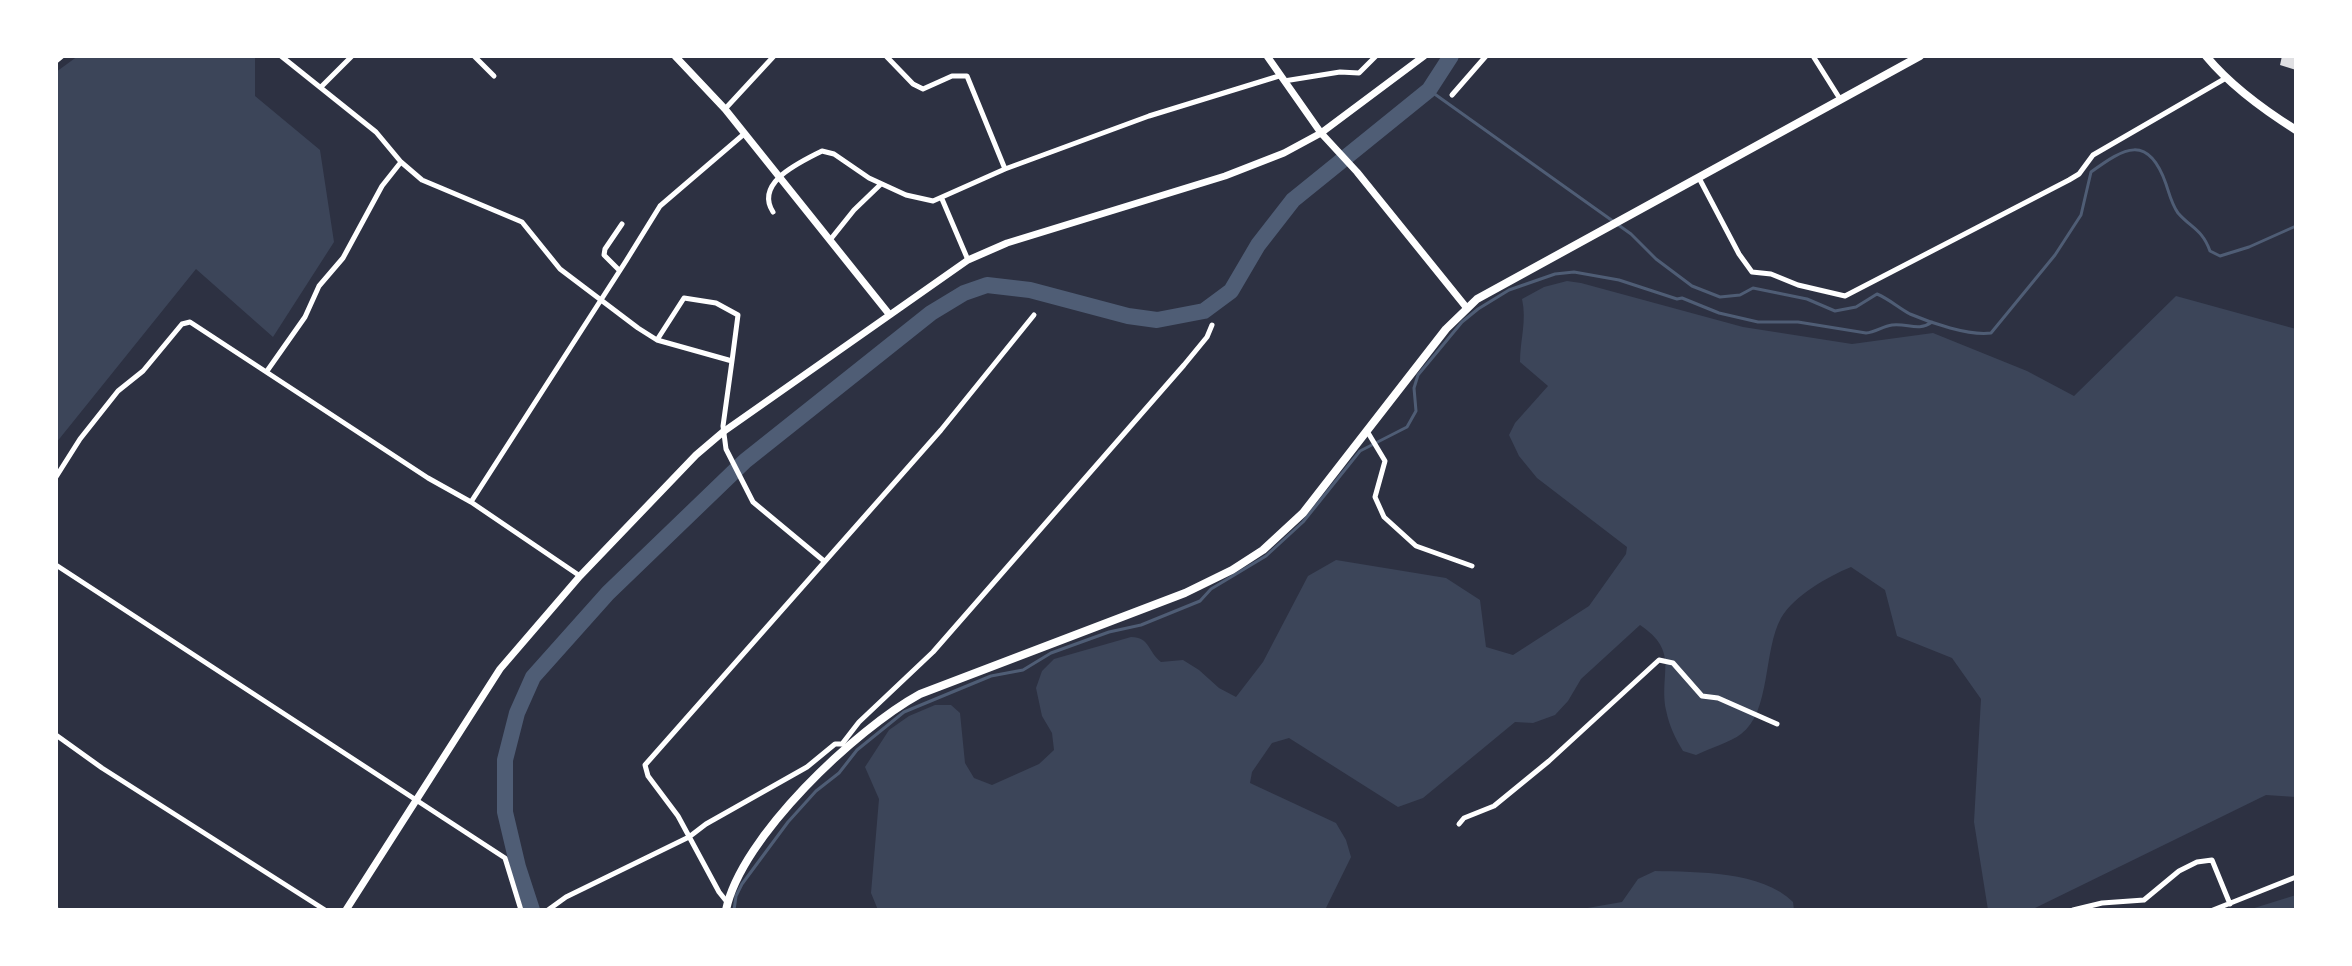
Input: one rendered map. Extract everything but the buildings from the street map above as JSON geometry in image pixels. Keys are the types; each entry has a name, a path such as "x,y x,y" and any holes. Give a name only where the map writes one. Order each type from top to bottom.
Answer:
{"main road":[{"path":"726,906 743,866 775,823 845,745 895,708 920,694 1185,593 1241,565 1263,550 1303,513 1466,307 1492,289 1920,56"},
{"path":"2206,56 2267,111 2296,130"}],"street":[{"path":"56,61 62,56"},
{"path":"281,56 376,132 401,162 431,186 522,222 560,269 657,340 732,361"},
{"path":"321,87 352,56"},
{"path":"474,56 494,76"},
{"path":"675,56 725,109 889,314"},
{"path":"725,109 774,56"},
{"path":"886,56 913,84 923,89 952,76 967,76 1005,169"},
{"path":"1267,56 1324,135 1466,307"},
{"path":"773,212 769,199 775,181 792,167 827,150 881,184 919,200 942,199 1005,169 1149,116 1281,78 1359,73 1376,56"},
{"path":"346,910 500,669 580,576 696,455 723,432 968,260 1007,243 1225,176 1284,153 1324,135 1424,56"},
{"path":"1452,95 1486,56"},
{"path":"1813,56 1840,100"},
{"path":"1698,177 1739,254 1752,272 1771,274 1798,285 1845,296 2069,180 2079,174 2093,155 2227,78"},
{"path":"471,502 660,206 744,134"},
{"path":"267,371 305,317 319,286 343,258 376,196 401,162"},
{"path":"830,240 854,210 881,184"},
{"path":"942,199 968,260"},
{"path":"619,270 604,255 622,224"},
{"path":"657,340 684,298 716,303 738,315 723,432 726,449 753,502 824,561"},
{"path":"726,906 678,816 648,776 645,765 941,430 1034,315"},
{"path":"56,477 80,439 118,391 143,371 184,322 197,325 580,576"},
{"path":"548,910 689,837 706,824 807,767 835,744 845,745 859,722 933,652 1184,365 1207,337 1212,325"},
{"path":"1367,431 1385,461 1375,497 1384,517 1416,546 1472,566"},
{"path":"56,565 505,858 521,910"},
{"path":"1459,824 1464,818 1494,806 1549,761 1659,660 1673,663 1702,696 1718,698 1777,724"},
{"path":"56,735 102,768 325,910"},
{"path":"2073,910 2102,903 2144,900 2179,871 2197,862 2212,860 2230,904"},
{"path":"2213,910 2296,877"}],"shaded area":[{"path":"78,56 255,56 255,96 320,150 334,242 273,337 196,269 56,443 56,72"},
{"path":"1567,281 1743,327 1852,344 1933,333 2027,371 2074,396 2176,296 2296,329 2296,797 2266,795 2031,910 1988,910 1974,822 1981,699 1952,658 1897,636 1885,590 1851,567 1812,588 1794,602 1781,618 1771,647 1762,696 1751,724 1737,737 1696,755 1683,751 1673,731 1666,710 1664,654 1660,644 1640,625 1581,679 1555,715 1533,723 1515,722 1423,798 1398,807 1289,738 1272,743 1252,772 1250,783 1336,823 1346,840 1351,857 1325,910 878,910 871,893 879,799 865,767 889,730 909,716 935,705 951,705 960,713 965,763 974,778 992,785 1039,764 1054,750 1052,733 1042,716 1036,688 1042,671 1054,659 1131,637 1137,638 1145,642 1161,662 1183,660 1236,697 1263,662 1308,576 1336,560 1446,578 1480,600 1486,647 1513,655 1589,606 1626,554 1627,547 1537,478 1519,456 1509,435 1515,423 1548,386 1520,362 1524,323 1522,299 1544,287"},
{"path":"1655,871 1709,873 1747,879 1780,892 1793,902 1794,910 1576,910 1622,902 1638,879"},
{"path":"2296,895 2296,910 2248,910"}],"waterway":[{"path":"532,910 505,812 505,760 517,713 533,677 608,593 745,461 931,313 964,293 987,285 1030,290 1128,316 1157,320 1204,311 1231,291 1258,245 1293,200 1429,90 1451,56"},
{"path":"1429,90 1631,234 1656,259 1692,286 1720,297 1740,295 1753,288 1807,299 1835,311 1856,307 1877,294 1928,321 1961,331 1991,333 2055,255 2081,215 2091,172 2114,157 2134,150 2143,151 2151,157 2159,168 2178,213 2200,233 2210,251 2220,256 2296,226"},
{"path":"734,910 742,884 788,822 816,791 839,773 857,750 904,712 991,676 1023,670 1051,653 1109,632 1141,625 1200,601 1211,589 1266,556 1303,522 1360,451 1407,427 1416,411 1414,388 1418,375 1462,322 1509,290 1555,274 1574,272 1619,280 1682,298 1719,313 1758,322 1798,322 1866,333 1892,325 1917,327 1932,322"}]}
